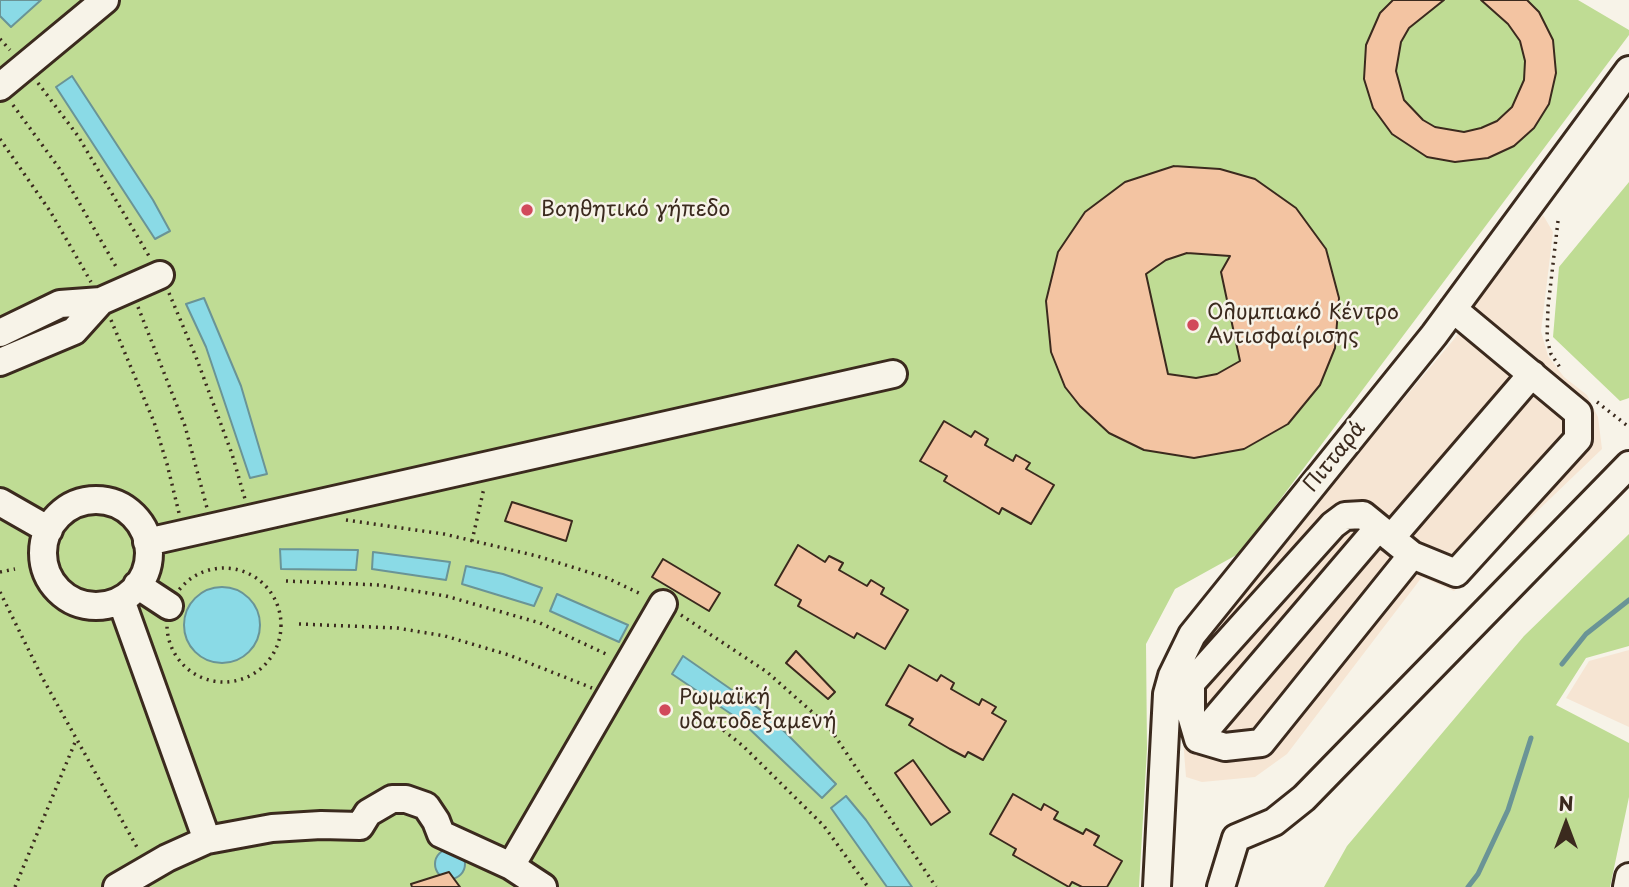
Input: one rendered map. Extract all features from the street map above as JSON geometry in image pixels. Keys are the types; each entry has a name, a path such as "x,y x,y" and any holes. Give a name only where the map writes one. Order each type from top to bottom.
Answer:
{"street":[{"path":"0,87 105,0"},
{"name":"Πιτταρά","path":"1157,887 1167,694 1180,657 1206,617 1454,309 1629,70"},
{"path":"0,333 60,304 101,301 160,275"},
{"path":"0,362 74,331 101,301"},
{"path":"1198,739 1191,715 1191,683 1333,525 1345,516 1363,515 1412,555 1456,573 1578,439 1578,412 1454,309"},
{"path":"147,542 893,374"},
{"path":"1198,739 1532,374"},
{"path":"1221,887 1236,838 1274,822 1304,798 1629,465"},
{"path":"93,500 111,503 127,510 139,523 147,542 149,557 145,574 129,593 104,605 87,605 71,600 57,589 47,575 43,559 44,541 61,513 76,504 93,500"},
{"path":"0,502 49,530"},
{"path":"1198,739 1225,747 1261,743 1412,555"},
{"path":"129,593 169,606"},
{"path":"129,593 207,840"},
{"path":"511,866 611,698 663,604"},
{"path":"117,887 207,840 272,828 360,826 368,813 380,804 392,799 406,799 426,806 441,834 511,866 544,887"},
{"path":"1627,887 1629,877"}],"path":[{"path":"0,39 78,136 160,275 196,357 232,454 251,518"},
{"path":"1558,221 1547,339 1551,354 1568,375"},
{"path":"1595,400 1629,427"},
{"path":"472,541 489,466"},
{"path":"344,520 384,524 537,556 607,578 663,604 767,672 828,727 936,887"},
{"path":"230,568 248,573 264,583 275,599 281,617 281,636 274,654 262,668 246,678 228,683 209,681 192,673 178,660 169,644 166,625 169,606 178,589 192,576 210,569 230,568"},
{"path":"0,572 15,569"},
{"path":"286,581 379,585 446,596 540,623 628,667"},
{"path":"0,592 76,740 149,868"},
{"path":"299,624 397,628 445,636 509,655 568,677 611,698"},
{"path":"707,717 743,746 824,826 868,887"},
{"path":"15,887 76,740"}],"shaded area":[{"path":"1543,215 1553,232 1541,331 1548,356 1564,377 1587,395 1598,417 1602,449 1454,591 1422,577 1287,754 1255,777 1202,782 1186,777 1179,688 1198,643 1455,338 1479,298"},
{"path":"1629,650 1629,727 1566,698 1589,661"}],"green space":[{"path":"0,0 1578,0 1629,30 1629,35 1240,553 1175,589 1146,644 1147,749 1139,887 0,887"},
{"path":"1629,182 1629,398 1620,401 1553,337 1559,267"},
{"path":"1629,534 1629,646 1586,658 1556,705 1629,743 1629,797 1610,887 1324,887 1347,846 1524,636"}],"water":[{"path":"0,0 41,0 11,27 0,16"},
{"path":"72,76 153,200 170,231 155,239 56,87"},
{"path":"204,298 241,386 267,474 250,478 206,347 186,304"},
{"path":"280,549 358,550 356,570 281,569"},
{"path":"373,552 450,562 446,580 372,569"},
{"path":"466,566 503,574 542,588 534,606 462,584"},
{"path":"215,587 229,587 243,593 254,604 260,625 257,640 249,652 229,663 215,663 201,657 190,646 184,632 184,618 190,604 201,593"},
{"path":"557,594 628,625 619,642 550,611"},
{"path":"683,656 758,708 836,784 822,798 740,720 672,674"},
{"path":"846,796 912,887 887,887 831,808"},
{"path":"450,849 461,853 465,864 461,875 450,879 439,875 435,864 439,853"}],"building":[{"path":"1393,0 1444,0 1409,28 1401,42 1396,71 1404,100 1423,120 1435,127 1464,132 1497,121 1512,107 1524,80 1525,61 1520,41 1508,24 1481,0 1527,0 1539,12 1553,40 1556,73 1549,104 1534,128 1514,146 1488,158 1455,162 1427,157 1392,134 1373,108 1364,79 1366,45 1380,13"},
{"name":"Ολυμπιακό Κέντρο Αντισφαίρισης","path":"1174,166 1220,169 1255,179 1296,208 1326,249 1339,298 1335,348 1320,385 1288,424 1244,449 1194,458 1144,450 1109,433 1080,406 1065,387 1051,352 1046,301 1058,252 1085,212 1125,182","holes":["1187,253 1230,256 1221,272 1240,361 1217,374 1196,378 1168,374 1146,274 1166,260"]},
{"path":"944,421 971,437 975,431 988,439 985,445 1013,461 1016,455 1030,463 1026,469 1054,485 1031,524 1002,508 999,514 944,481 947,476 920,461"},
{"path":"512,502 572,521 566,541 505,521"},
{"path":"798,545 825,562 829,556 843,563 839,570 867,586 871,580 884,588 881,594 908,610 885,649 857,633 854,638 798,606 801,600 775,585"},
{"path":"663,559 720,593 709,611 652,577"},
{"path":"796,651 835,692 828,699 786,663"},
{"path":"909,665 937,681 941,675 954,683 951,689 979,705 982,699 996,707 992,713 1006,721 983,760 968,752 965,757 950,749 909,725 913,719 886,705"},
{"path":"913,760 950,812 931,825 895,773"},
{"path":"1013,794 1041,810 1044,804 1058,812 1054,819 1083,834 1086,829 1099,836 1094,845 1122,861 1107,887 1082,887 1072,882 1069,887 1013,855 1016,849 990,834"},
{"path":"449,872 460,887 412,887 411,884"}],"waterway":[{"path":"1562,664 1586,634 1629,600"},
{"path":"1468,887 1478,874 1508,810 1531,738"}],"place":[{"name":"Βοηθητικό γήπεδο","path":"527,210"},
{"name":"Ολυμπιακό Κέντρο Αντισφαίρισης","path":"1193,325"},
{"name":"Ρωμαϊκή υδατοδεξαμενή","path":"665,710"}]}
